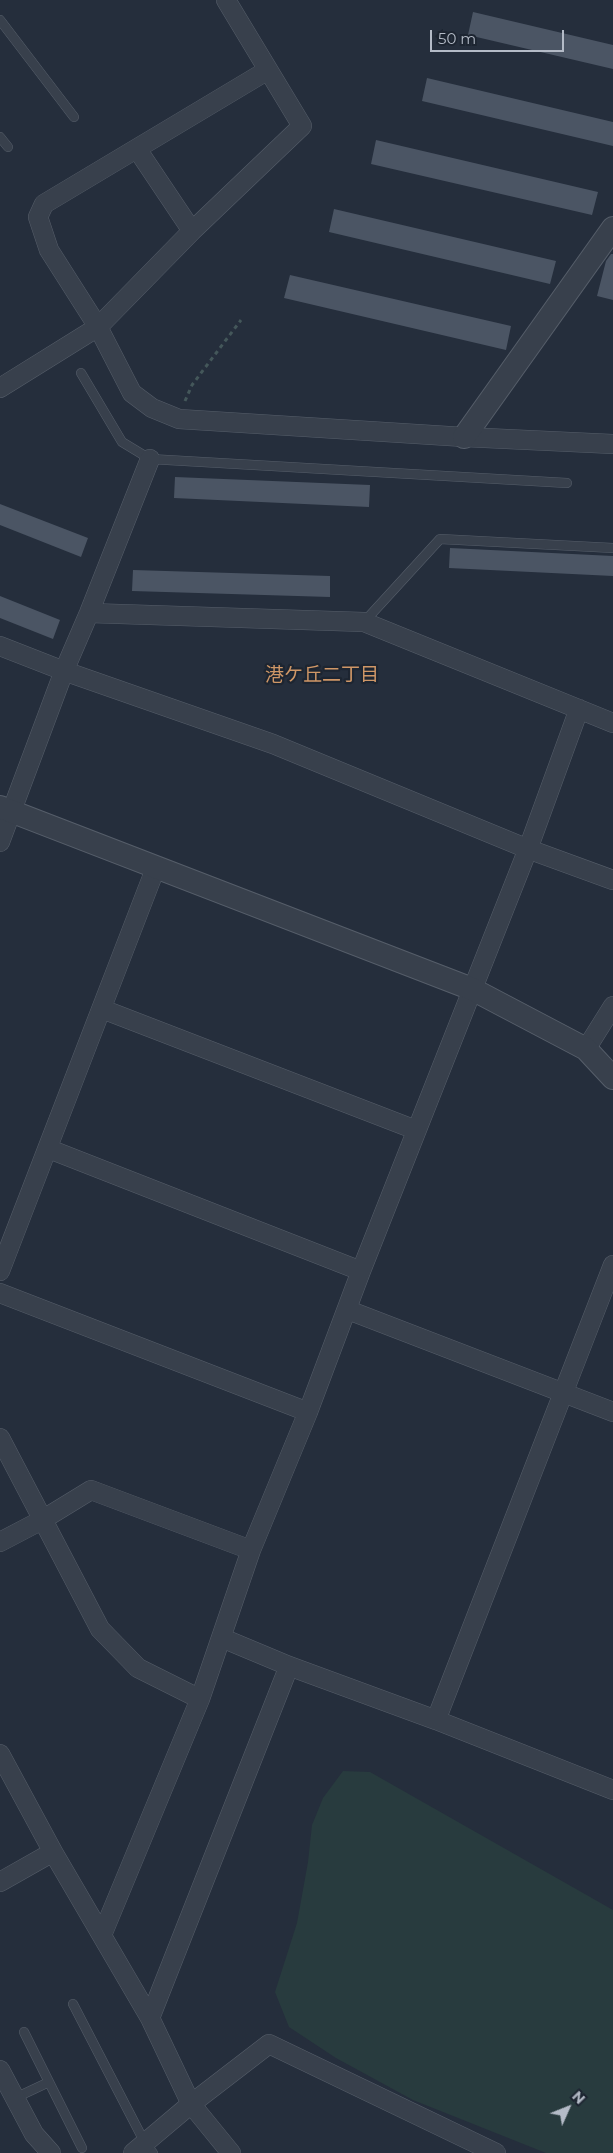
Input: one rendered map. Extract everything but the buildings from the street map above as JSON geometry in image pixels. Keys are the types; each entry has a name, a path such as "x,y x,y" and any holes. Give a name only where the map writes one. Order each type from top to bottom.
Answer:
{"street":[{"path":"0,388 98,327 192,231 302,126 226,0"},
{"path":"268,70 44,204 38,217 49,250 98,327 132,393 152,408 179,419 464,437 613,444"},
{"path":"137,149 192,231"},
{"path":"464,437 613,228"},
{"path":"0,842 6,809 90,613 150,459"},
{"path":"90,613 364,622 613,723"},
{"path":"0,646 64,671 273,744 528,849 613,880"},
{"path":"102,1935 200,1699 251,1550 348,1310 361,1271 416,1130 528,849 579,710"},
{"path":"6,809 472,989 586,1049 613,1078"},
{"path":"0,1271 49,1149 156,867"},
{"path":"102,1008 416,1130"},
{"path":"586,1049 612,1009"},
{"path":"49,1149 361,1271"},
{"path":"436,1720 613,1265"},
{"path":"0,1293 308,1412"},
{"path":"348,1310 613,1412"},
{"path":"0,1438 100,1628 138,1668 200,1699"},
{"path":"0,1542 42,1520 91,1490 251,1550"},
{"path":"222,1638 289,1666 436,1720 613,1790"},
{"path":"150,2018 289,1666"},
{"path":"0,1754 53,1852 150,2018 191,2104 231,2153"},
{"path":"0,1882 53,1852"},
{"path":"143,2150 191,2104 269,2044 496,2153"},
{"path":"0,2070 34,2134 50,2153"}],"lane":[{"path":"0,20 74,117"},
{"path":"0,137 8,147"},
{"path":"81,373 122,442 150,459 567,483"},
{"path":"364,622 440,539 613,548"},
{"path":"73,2004 143,2150"},
{"path":"24,2032 82,2148"},
{"path":"15,2098 49,2082"}],"path":[{"path":"179,419 192,385 242,320"}],"shaded area":[{"path":"343,1771 370,1772 613,1910 613,2153 546,2153 413,2100 336,2058 289,2027 275,1992 297,1923 308,1862 312,1825 323,1798"}],"district":[{"name":"港ケ丘二丁目","path":"322,675"}]}
